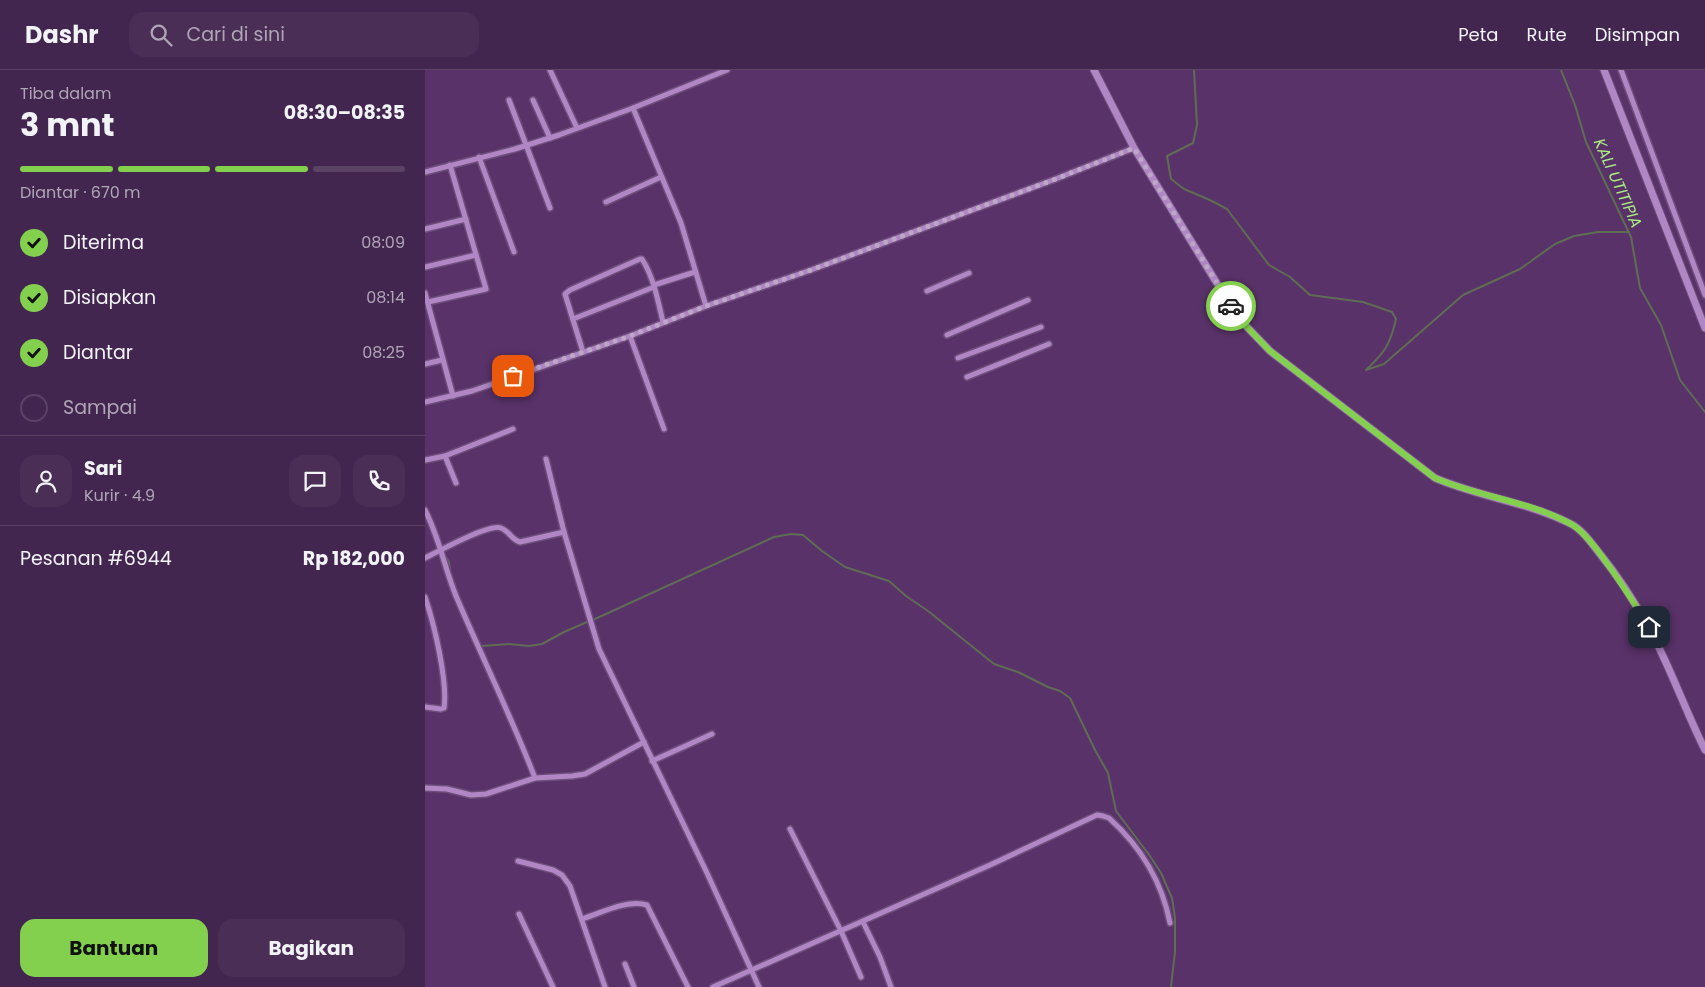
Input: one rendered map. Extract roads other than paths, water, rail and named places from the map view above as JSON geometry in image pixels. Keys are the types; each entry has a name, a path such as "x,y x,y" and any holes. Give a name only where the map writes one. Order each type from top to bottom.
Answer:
{"street":[{"path":"550,70 577,128"},
{"path":"425,172 550,138 633,108 727,70"},
{"path":"1094,70 1134,148 1237,315 1251,332 1270,351 1435,478 1454,486 1551,516 1573,525 1582,533 1619,579 1649,627 1705,750"},
{"path":"1605,70 1705,328"},
{"path":"1621,70 1705,295"},
{"path":"509,100 550,208"},
{"path":"533,100 550,138"},
{"path":"633,108 681,223 706,306"},
{"path":"425,402 453,396 630,336 706,306 811,270 1053,180 1134,148"},
{"path":"479,158 514,252"},
{"path":"428,302 486,289 450,165"},
{"path":"606,202 661,177"},
{"path":"425,229 465,219"},
{"path":"425,267 476,255"},
{"path":"583,352 565,294 570,290 640,259 646,265 654,286 663,322"},
{"path":"573,319 654,286 695,272"},
{"path":"927,291 969,273"},
{"path":"425,293 428,302 427,309 453,396"},
{"path":"947,335 1028,300"},
{"path":"958,358 1041,327"},
{"path":"630,336 664,428"},
{"path":"967,377 1049,344"},
{"path":"425,364 442,360"},
{"path":"425,460 445,456 513,429"},
{"path":"445,456 456,483"},
{"path":"546,459 564,532 599,649 759,987"},
{"path":"425,510 459,602 507,709 535,778"},
{"path":"425,558 451,544 480,532 499,527 517,542 564,532"},
{"path":"425,598 430,612 441,663 445,701 444,708 441,709 425,707"},
{"path":"652,761 712,734"},
{"path":"425,788 481,796 535,778 585,774 644,742"},
{"path":"713,987 863,922 1100,815 1111,821 1143,857 1163,896 1170,923"},
{"path":"790,829 841,931 861,977"},
{"path":"518,861 553,870 562,875 570,886 605,987"},
{"path":"582,919 628,905 647,904 688,987"},
{"path":"519,914 553,987"},
{"path":"863,922 880,957 891,987"},
{"path":"625,964 634,987"}],"waterway":[{"path":"1194,70 1197,125 1193,143 1167,156 1171,179 1184,189 1227,209 1269,265 1290,277 1310,295 1363,302 1392,312 1396,319 1389,342 1378,358 1366,370 1384,364 1463,295 1520,269 1555,244 1574,236 1598,232 1629,232"},
{"name":"KALI UTITIPIA","path":"1561,70 1575,105 1586,142 1631,237 1640,288 1661,325 1680,380 1705,412"},
{"path":"430,526 433,536"},
{"path":"595,619 774,537 791,534 803,535 845,567 889,581 994,664 1018,672 1060,691 1070,698 1108,773 1116,811 1161,873 1172,898 1175,918 1175,952 1171,987"},
{"path":"446,557 461,602"},
{"path":"478,641 482,646 509,644 529,646 542,644 587,622"}]}
